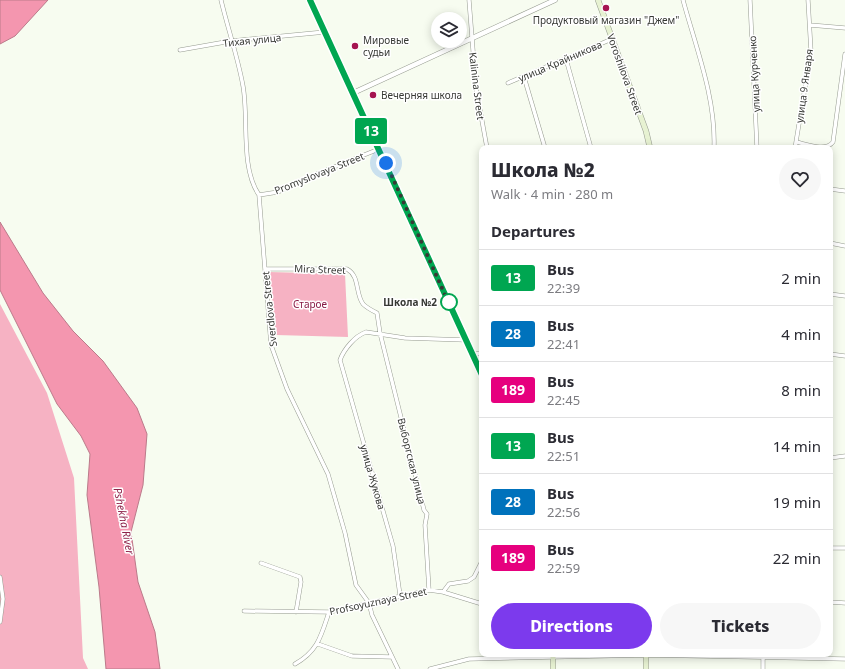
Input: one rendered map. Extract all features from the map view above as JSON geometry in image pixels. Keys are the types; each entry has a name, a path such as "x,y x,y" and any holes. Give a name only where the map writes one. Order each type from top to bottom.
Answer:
{"main road":[{"path":"310,0 479,369"},
{"name":"Voroshilova Street","path":"598,0 646,131 649,145"},
{"path":"553,657 553,669"},
{"path":"646,657 646,669"}],"street":[{"name":"Sverdlova Street","path":"221,0 243,86 248,165 254,189 259,195 271,345 287,389 328,474 345,533 356,585 369,603 372,615 398,669"},
{"name":"Kalinina Street","path":"469,0 476,88 486,145"},
{"path":"353,93 472,40 555,0"},
{"path":"683,0 709,93 714,145"},
{"name":"улица Курченко","path":"750,0 757,145"},
{"name":"улица 9 Января","path":"796,145 809,66 810,24 808,0"},
{"path":"810,24 845,28"},
{"name":"Тихая улица","path":"180,50 231,41 325,32"},
{"name":"улица Крайникова","path":"508,83 612,39"},
{"path":"831,145 833,142 845,54"},
{"path":"566,59 590,145"},
{"path":"524,77 544,145"},
{"path":"796,142 810,145"},
{"name":"Promyslovaya Street","path":"259,195 278,192 319,173 379,149"},
{"path":"833,189 845,190"},
{"path":"833,244 845,246"},
{"name":"Mira Street","path":"265,269 347,269 351,271 356,281 363,304 377,313 380,333"},
{"path":"833,294 845,296"},
{"name":"улица Жукова","path":"380,333 366,332 360,334 342,354 340,360 393,546 400,595"},
{"path":"380,333 405,338 466,340"},
{"name":"Выборгская улица","path":"380,333 424,510 427,514 425,526 429,590"},
{"path":"472,354 479,353"},
{"path":"833,354 845,356"},
{"path":"833,458 845,456"},
{"path":"833,548 845,548"},
{"path":"261,563 300,576 301,582 296,612"},
{"path":"443,592 449,584 468,581 474,577 479,567"},
{"path":"0,577 3,599 0,622"},
{"name":"Profsoyuznaya Street","path":"244,611 329,612 400,595 429,590 443,592 479,603"},
{"path":"833,602 845,603"},
{"path":"295,664 307,656 318,644 329,612"},
{"path":"318,644 352,656 392,657"},
{"path":"430,669 469,659 525,657"},
{"path":"763,657 763,669"},
{"path":"790,657 845,659"}],"green space":[{"name":"Старое","path":"269,272 345,274 348,337 276,335"},
{"path":"0,304 47,393 74,478 83,658 88,669 0,669"}],"water":[{"path":"0,0 48,0 15,36 0,44"},
{"name":"Pshekha River","path":"0,222 43,293 73,331 103,361 137,408 147,434 143,485 131,532 138,582 155,632 160,669 106,669 99,587 87,495 90,454 81,436 57,404 0,290"}],"bus line":[{"name":"13","path":"310,0 479,369"}],"place":[{"name":"Продуктовый магазин \"Джем\"","path":"606,8"},
{"name":"Мировые судьи","path":"355,46"},
{"name":"Вечерняя школа","path":"373,95"},
{"name":"Школа №2","path":"449,302"}],"route":[{"path":"386,163 450,306 449,302"}]}
